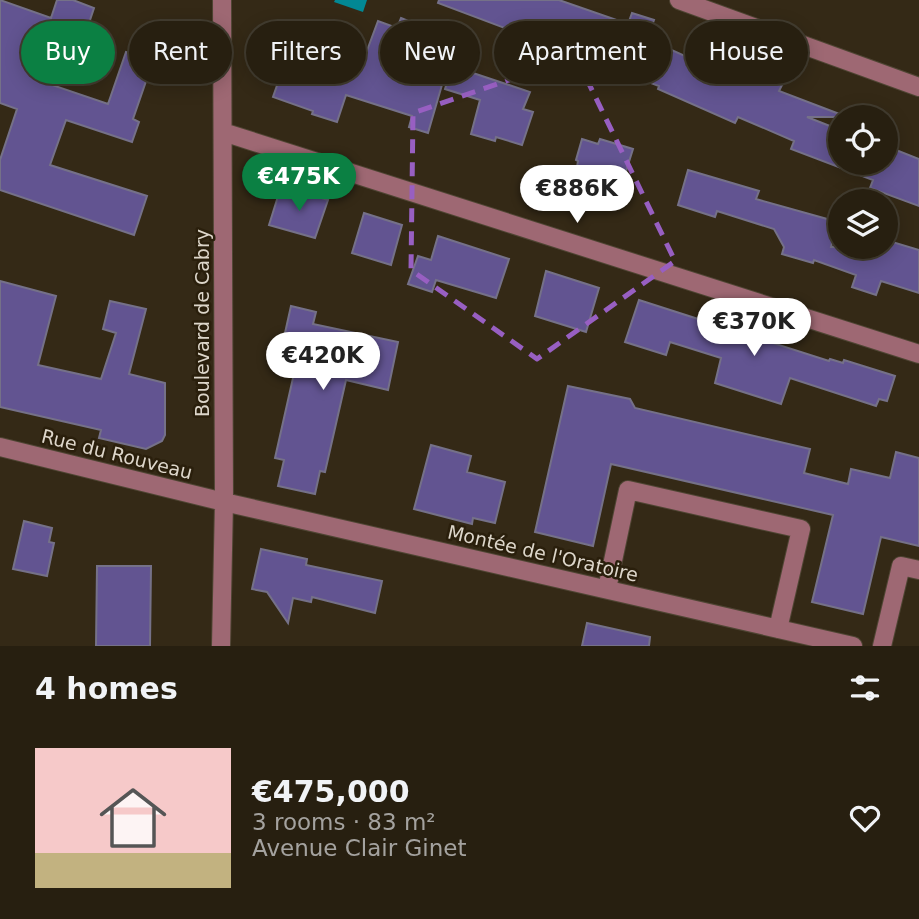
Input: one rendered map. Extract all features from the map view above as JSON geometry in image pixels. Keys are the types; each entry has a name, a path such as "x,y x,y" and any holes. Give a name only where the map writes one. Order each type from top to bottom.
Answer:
{"street":[{"name":"Boulevard de Cabry","path":"221,646 224,502 222,0"},
{"path":"679,0 919,87"},
{"path":"223,132 919,354"},
{"name":"Rue du Rouveau","path":"0,447 224,502"},
{"path":"607,589 628,490 801,529 778,629"},
{"name":"Montée de l'Oratoire","path":"224,502 852,646"},
{"path":"882,646 901,566 919,570"}],"highlighted area":[{"path":"576,57 675,261 537,359 411,270 413,113"}],"water":[{"path":"367,0 363,12 334,2"}],"building":[{"path":"0,0 51,18 57,0 73,0 94,8 90,21 21,21 21,84 49,84 108,104 126,52 129,53 129,84 145,84 133,119 139,122 132,142 66,120 50,165 147,196 134,235 0,190 0,160 17,109 0,103"},
{"path":"439,0 559,0 619,21 494,21 494,24 438,3"},
{"path":"632,13 654,21 629,21"},
{"path":"378,21 380,84 442,84 428,133 409,127 412,116 346,95 337,122 273,97 278,84 366,84 366,53"},
{"path":"671,50 685,56 685,84 782,85 779,91 828,110 828,117 807,117 828,125 828,163 791,149 794,141 738,117 735,123 658,89 659,86 654,84 671,84"},
{"path":"480,75 494,80 494,84 506,84 530,92 523,109 533,112 522,145 496,137 495,141 471,134 480,100 445,89 447,84 480,84"},
{"path":"582,139 598,144 600,139 633,149 623,181 577,167 576,160"},
{"path":"898,151 919,159 919,206 898,198 898,189 870,188 873,180 860,175 898,175"},
{"path":"688,170 759,191 756,199 828,219 828,259 898,259 898,244 919,250 919,293 881,281 876,295 852,287 856,275 814,260 813,263 782,254 784,247 774,229 717,211 715,217 678,205"},
{"path":"280,190 303,197 305,193 328,200 315,238 269,225"},
{"path":"364,213 402,225 391,265 352,253"},
{"path":"438,236 509,259 496,298 436,280 432,292 408,284 418,256 431,260"},
{"path":"546,271 599,288 586,332 535,316"},
{"path":"0,281 56,296 38,365 101,379 116,333 103,329 110,301 146,309 129,374 165,383 165,435 162,441 146,449 99,438 101,430 0,407"},
{"path":"639,300 829,361 830,359 843,363 844,360 895,376 887,401 879,399 876,406 790,378 781,404 715,383 721,358 670,342 666,355 625,342"},
{"path":"291,306 316,312 313,324 398,342 388,390 346,380 325,472 320,471 315,494 278,486 284,460 275,458 295,369 287,367 295,335 285,333"},
{"path":"568,386 630,399 635,408 810,449 804,473 848,484 851,469 890,478 896,452 919,458 919,546 881,537 863,614 812,602 833,515 611,464 593,546 535,532"},
{"path":"431,445 471,456 467,472 505,482 495,523 473,518 472,524 414,509"},
{"path":"24,521 52,528 49,542 54,543 47,576 13,569"},
{"path":"261,549 307,559 306,565 382,581 375,613 312,597 311,602 293,598 288,623 267,592 252,589"},
{"path":"97,566 151,566 150,646 96,646"},
{"path":"587,623 650,637 649,646 582,646"}]}
